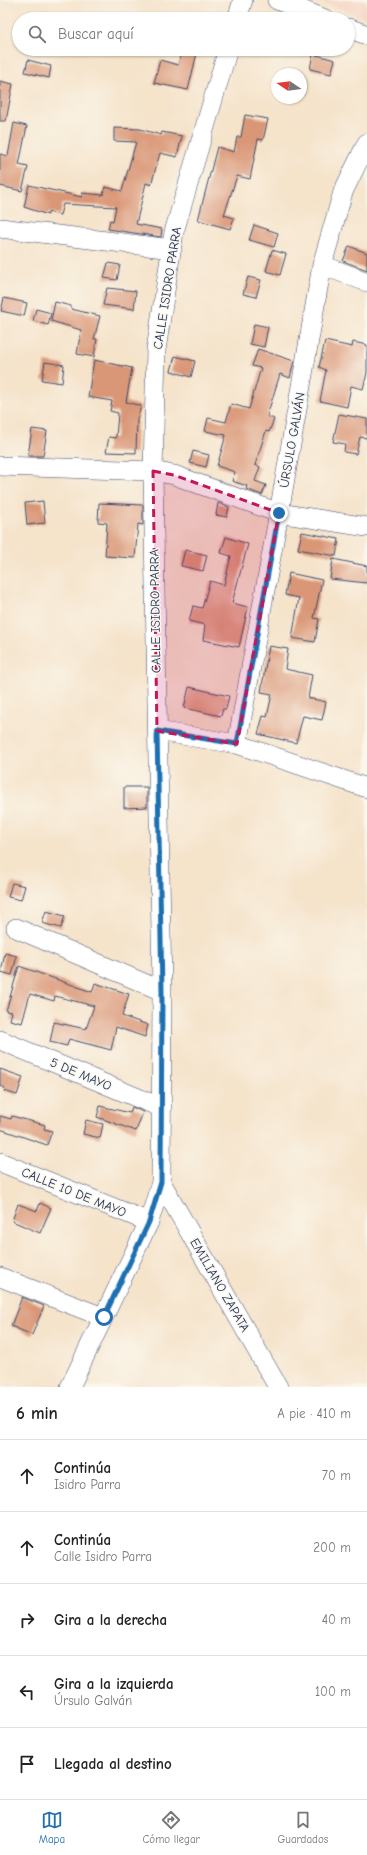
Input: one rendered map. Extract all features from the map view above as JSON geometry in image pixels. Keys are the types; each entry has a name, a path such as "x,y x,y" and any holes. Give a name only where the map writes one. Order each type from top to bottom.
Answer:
{"street":[{"path":"239,12 243,0"},
{"path":"277,0 308,12"},
{"path":"355,31 367,35"},
{"name":"CALLE ISIDRO PARRA","path":"161,1182 162,991 153,471 156,350 174,232 226,56"},
{"name":"ÚRSULO GALVÁN","path":"237,744 322,265 343,192 367,143"},
{"path":"0,228 172,249"},
{"path":"322,265 367,282"},
{"path":"0,466 153,471 174,475 279,513 367,527"},
{"path":"157,731 237,744 367,788"},
{"path":"16,928 162,991"},
{"name":"5 DE MAYO","path":"0,1040 162,1108"},
{"name":"CALLE 10 DE MAYO","path":"0,1162 149,1222"},
{"path":"70,1387 149,1222 161,1182"},
{"name":"EMILIANO ZAPATA","path":"161,1182 278,1387"},
{"path":"0,1277 104,1317"}],"highlighted area":[{"path":"153,471 174,475 279,513 237,744 157,731"}],"shaded area":[{"path":"316,0 367,0 367,19 355,15 355,12 348,12"}],"building":[{"path":"181,56 196,56 188,90 154,83 160,60 178,65"},
{"path":"313,56 320,56 335,60 331,74 310,69"},
{"path":"28,60 51,66 49,78 25,72"},
{"path":"0,81 13,84 6,121 0,121"},
{"path":"245,115 268,119 263,140 258,139 250,179 237,176 224,215 234,218 230,229 198,220 217,147 234,152 237,137 241,137"},
{"path":"14,123 27,126 19,165 28,167 22,191 0,186 0,154 8,156"},
{"path":"114,128 140,129 161,135 162,132 182,136 177,157 160,153 151,185 146,183 136,224 162,229 161,237 108,229 110,220 113,221 116,207 63,204 60,215 48,212 48,215 24,207 29,185 82,197 82,193 103,195 105,187 122,191 136,142 114,141"},
{"path":"254,225 278,233 274,247 249,240"},
{"path":"349,246 367,253 367,270 343,261"},
{"path":"272,250 286,254 280,275 266,271"},
{"path":"108,263 120,265 117,280 104,278"},
{"path":"248,277 261,280 256,297 243,294"},
{"path":"107,288 136,291 134,309 103,305"},
{"path":"4,298 27,303 24,316 1,311"},
{"path":"55,302 71,306 71,309 100,316 94,339 97,339 94,357 77,354 81,330 51,321"},
{"path":"36,309 51,313 48,325 33,321"},
{"path":"254,324 268,327 264,347 250,344"},
{"path":"325,341 352,347 353,342 367,345 367,373 363,389 351,386 347,407 320,401 326,370 319,367"},
{"path":"258,349 294,361 290,378 280,374 267,416 274,419 269,432 266,431 255,465 260,467 255,481 266,485 262,495 246,489 247,486 232,481 235,472 217,466 226,435 205,431 208,418 226,422 231,404 249,409 261,368 252,366"},
{"path":"175,356 195,361 191,377 171,371"},
{"path":"94,360 132,368 126,402 141,406 137,420 136,453 106,452 109,437 116,438 118,413 110,411 112,401 88,397"},
{"path":"45,362 64,365 62,383 42,380"},
{"path":"339,414 367,419 367,438 360,437 356,454 344,452 345,444 333,442"},
{"path":"32,429 47,431 43,456 28,456"},
{"path":"193,451 209,455 206,467 190,463"},
{"path":"43,501 45,523 27,525 25,503"},
{"path":"99,503 143,505 143,525 138,524 135,558 105,556 107,523 98,522"},
{"path":"218,503 229,507 227,517 216,515"},
{"path":"302,532 339,539 336,556 298,549"},
{"path":"226,537 248,544 232,603 248,607 239,647 203,640 205,625 189,621 193,606 202,608 210,581 224,585 231,556 221,553"},
{"path":"185,550 207,555 203,571 181,566"},
{"path":"333,559 367,566 367,583 330,579"},
{"path":"289,573 322,580 314,618 319,619 315,642 292,638 299,598 285,595"},
{"path":"269,646 288,649 285,669 312,675 308,698 326,702 322,720 303,716 296,743 258,734 263,716 267,717 272,694 261,692"},
{"path":"189,687 229,696 226,709 223,709 221,716 184,708"},
{"path":"124,787 147,787 147,807 124,808"},
{"path":"12,883 25,886 21,900 8,897"},
{"path":"46,911 65,916 61,928 42,923"},
{"path":"5,953 17,956 12,975 1,972"},
{"path":"19,966 92,992 95,983 129,994 122,1016 148,1025 145,1037 116,1027 111,1050 69,1039 67,1046 50,1042 54,1022 86,1029 94,1006 55,996 54,1001 30,994 22,1023 10,1020 12,1012 6,1011"},
{"path":"0,1069 23,1077 17,1095 4,1091 5,1088 0,1086"},
{"path":"100,1106 130,1113 132,1107 143,1112 136,1131 97,1117"},
{"path":"0,1116 11,1119 12,1116 45,1125 44,1129 52,1131 47,1145 0,1129"},
{"path":"86,1120 103,1124 100,1138 83,1134"},
{"path":"40,1203 51,1208 40,1233 12,1221 18,1204 37,1211"},
{"path":"22,1297 44,1306 32,1335 11,1326"}],"route":[{"path":"104,1317 149,1222 161,1182 162,991 157,731 237,744 279,513"}]}
